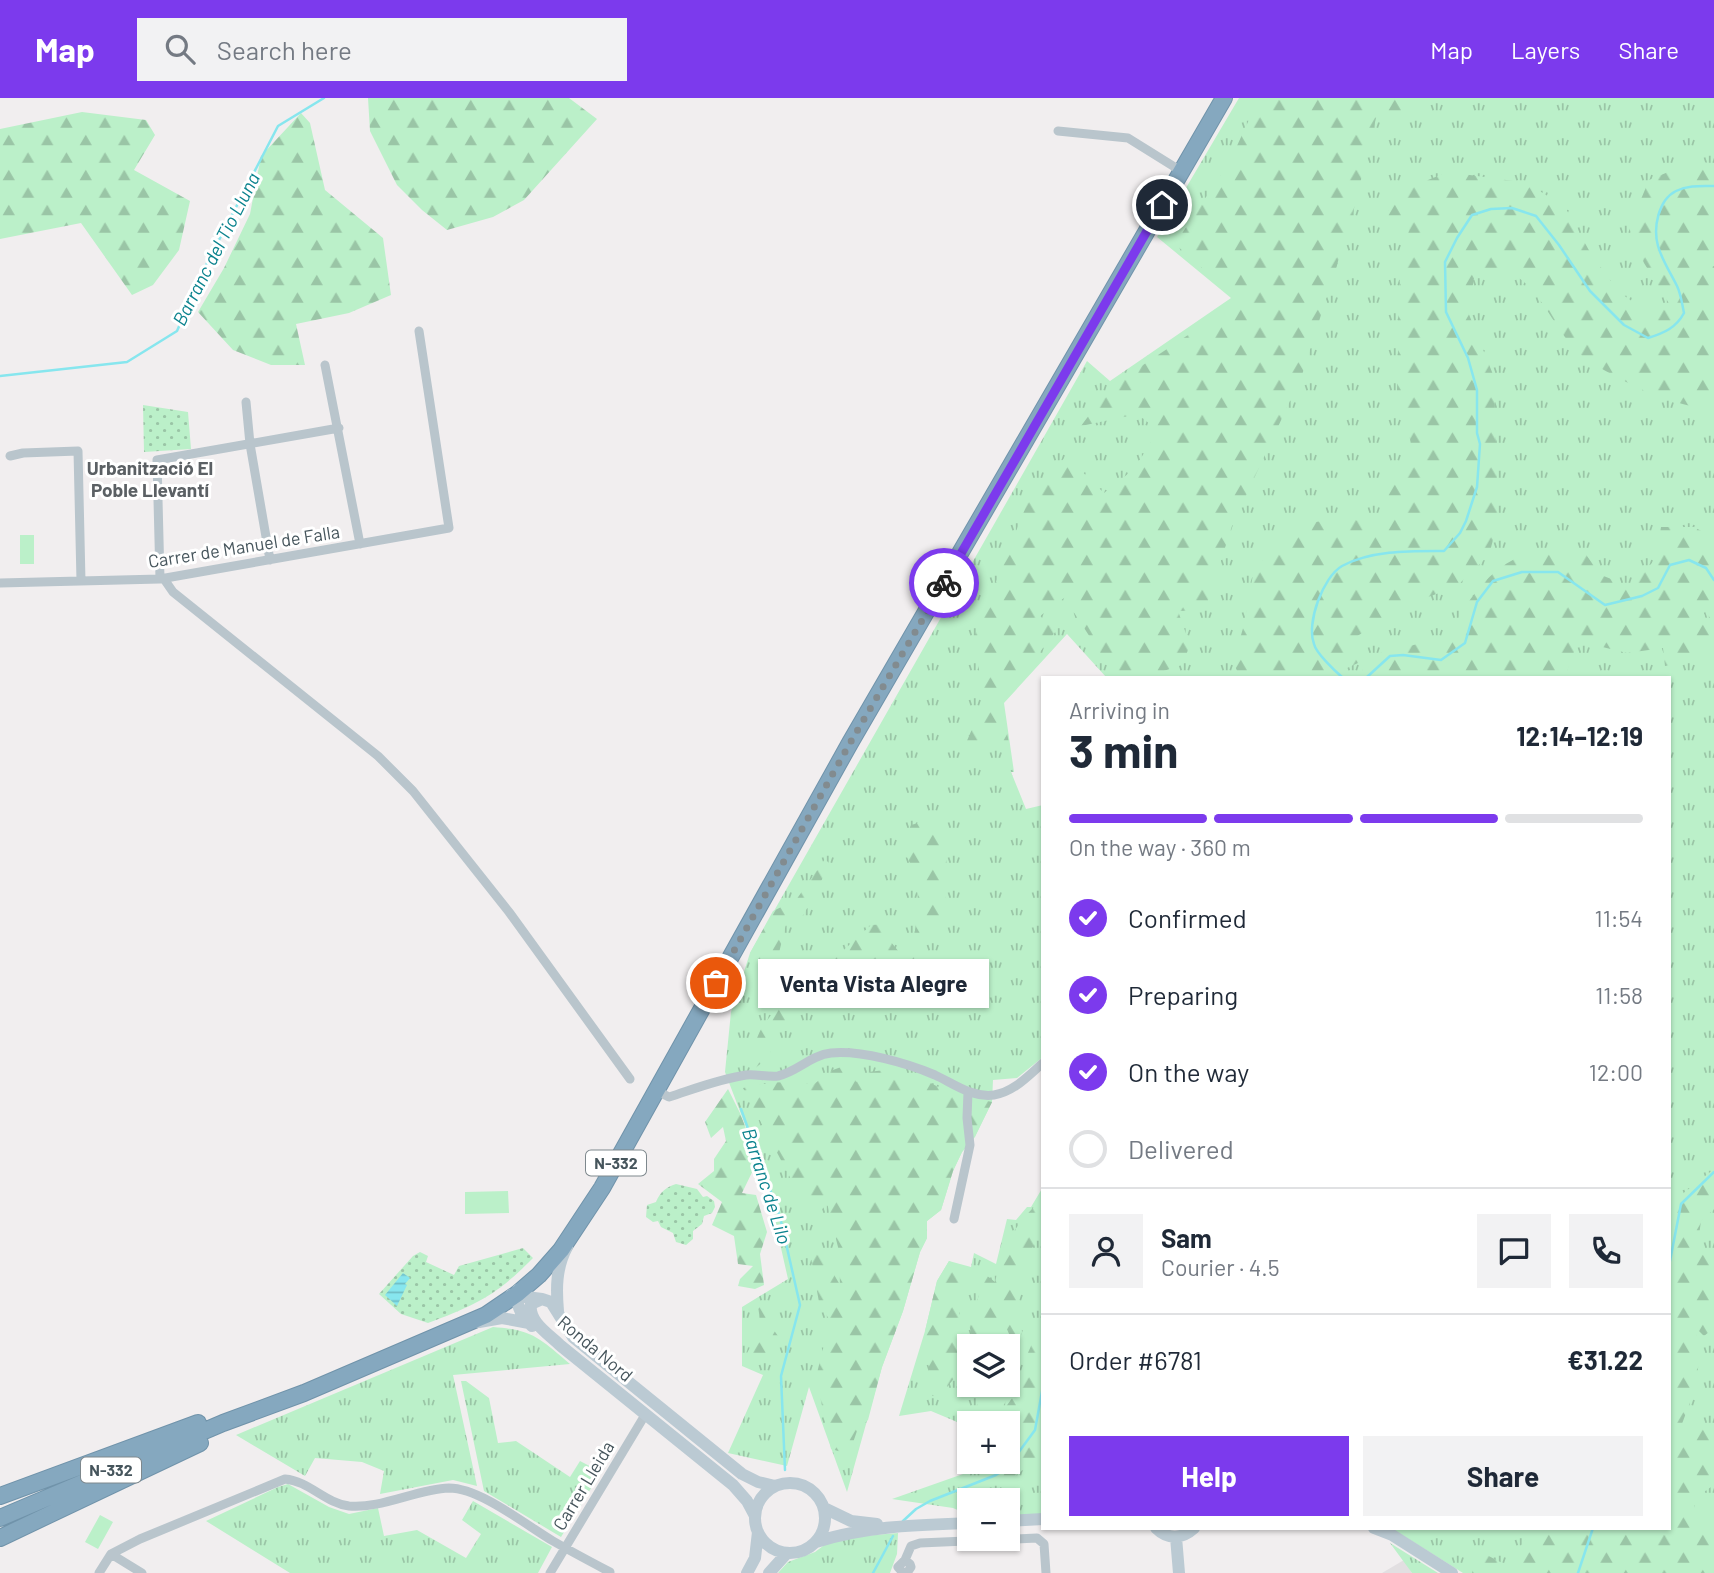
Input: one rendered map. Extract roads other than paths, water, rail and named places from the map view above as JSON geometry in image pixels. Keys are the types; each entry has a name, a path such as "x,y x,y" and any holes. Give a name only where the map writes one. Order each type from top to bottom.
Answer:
{"highway":[{"name":"N-332","path":"0,1518 486,1315 539,1275 561,1250 581,1221 850,743 1224,98"},
{"name":"N-332","path":"297,1392 434,1331 499,1297 530,1273 570,1225 651,1096"},
{"path":"0,1496 124,1449 297,1392"},
{"path":"0,1538 297,1392"}],"main road":[{"path":"558,1312 558,1269 581,1221"},
{"path":"529,1323 517,1303 517,1294 530,1273"},
{"path":"499,1297 517,1294 542,1299"},
{"name":"Ronda Nord","path":"758,1532 755,1516 747,1501 733,1485 548,1333 530,1315 531,1304 542,1299 551,1302 573,1337 652,1404 742,1474 775,1486 794,1483 805,1486 818,1496 824,1508 851,1521 912,1525"},
{"path":"452,1331 489,1319 502,1318 529,1323 548,1333"},
{"path":"755,1516 761,1498 775,1486"},
{"path":"816,1542 825,1523 824,1508"},
{"path":"1020,1520 1041,1519"},
{"name":"Ronda Nord","path":"787,1553 803,1551 816,1542 852,1532 957,1523"},
{"path":"1158,1530 1167,1536 1176,1537 1191,1530"},
{"path":"1379,1530 1452,1573"},
{"path":"758,1532 771,1547 787,1553 769,1573"},
{"path":"747,1573 755,1558 758,1532"},
{"path":"1176,1537 1179,1573"}],"street":[{"path":"1058,131 1128,138 1181,171"},
{"name":"Carrer de Manuel de Falla","path":"0,583 162,579 449,528 419,331"},
{"path":"325,365 360,544"},
{"path":"246,402 250,444 270,560"},
{"path":"339,428 157,460 162,579 173,592 378,756 413,791 509,912 630,1079"},
{"path":"10,456 78,451 81,581"},
{"path":"651,1096 669,1097 748,1075 778,1076 815,1057 842,1053 917,1068 968,1092 994,1095 1011,1089 1041,1065"},
{"path":"954,1219 971,1145 967,1118 968,1092"},
{"name":"Carrer Lleida","path":"550,1573 645,1415"},
{"path":"99,1573 111,1554 285,1479 301,1483 347,1506 436,1489 457,1488 486,1500 610,1572"},
{"path":"905,1573 911,1567 905,1560 911,1546 920,1543 1037,1538 1044,1544 1046,1573"},
{"path":"127,1564 127,1550 131,1544"},
{"path":"111,1554 142,1573"}],"water":[{"path":"403,1273 410,1278 397,1306 385,1295"}],"waterway":[{"name":"Barranc del Tio Lluna","path":"0,376 127,362 177,331 204,269 278,126 324,98"},
{"path":"1341,676 1318,652 1312,635 1314,613 1328,580 1342,566 1366,557 1392,552 1444,551 1460,533 1477,487 1480,444 1477,433 1477,390 1468,358 1446,312 1445,262 1472,215 1491,209 1512,208 1536,216 1590,291 1624,325 1648,338 1669,329 1684,313 1678,289 1658,246 1656,231 1661,208 1676,191 1695,186 1714,186"},
{"path":"1368,676 1390,656 1441,660 1465,643 1477,602 1493,581 1522,572 1558,572 1605,605 1642,596 1658,588 1670,565 1689,560 1706,568 1714,580"},
{"name":"Barranc de Lilo","path":"741,1109 780,1217 800,1305 781,1376 785,1470"},
{"path":"1671,1256 1681,1204 1714,1172"},
{"path":"903,1521 930,1501 996,1475 1007,1468 1035,1430 1041,1397"},
{"path":"1578,1573 1592,1530"},
{"path":"873,1573 893,1536"}],"place":[{"name":"Venta Vista Alegre","path":"716,983"}],"district":[{"name":"Urbanització El Poble Llevantí","path":"150,479"}]}
